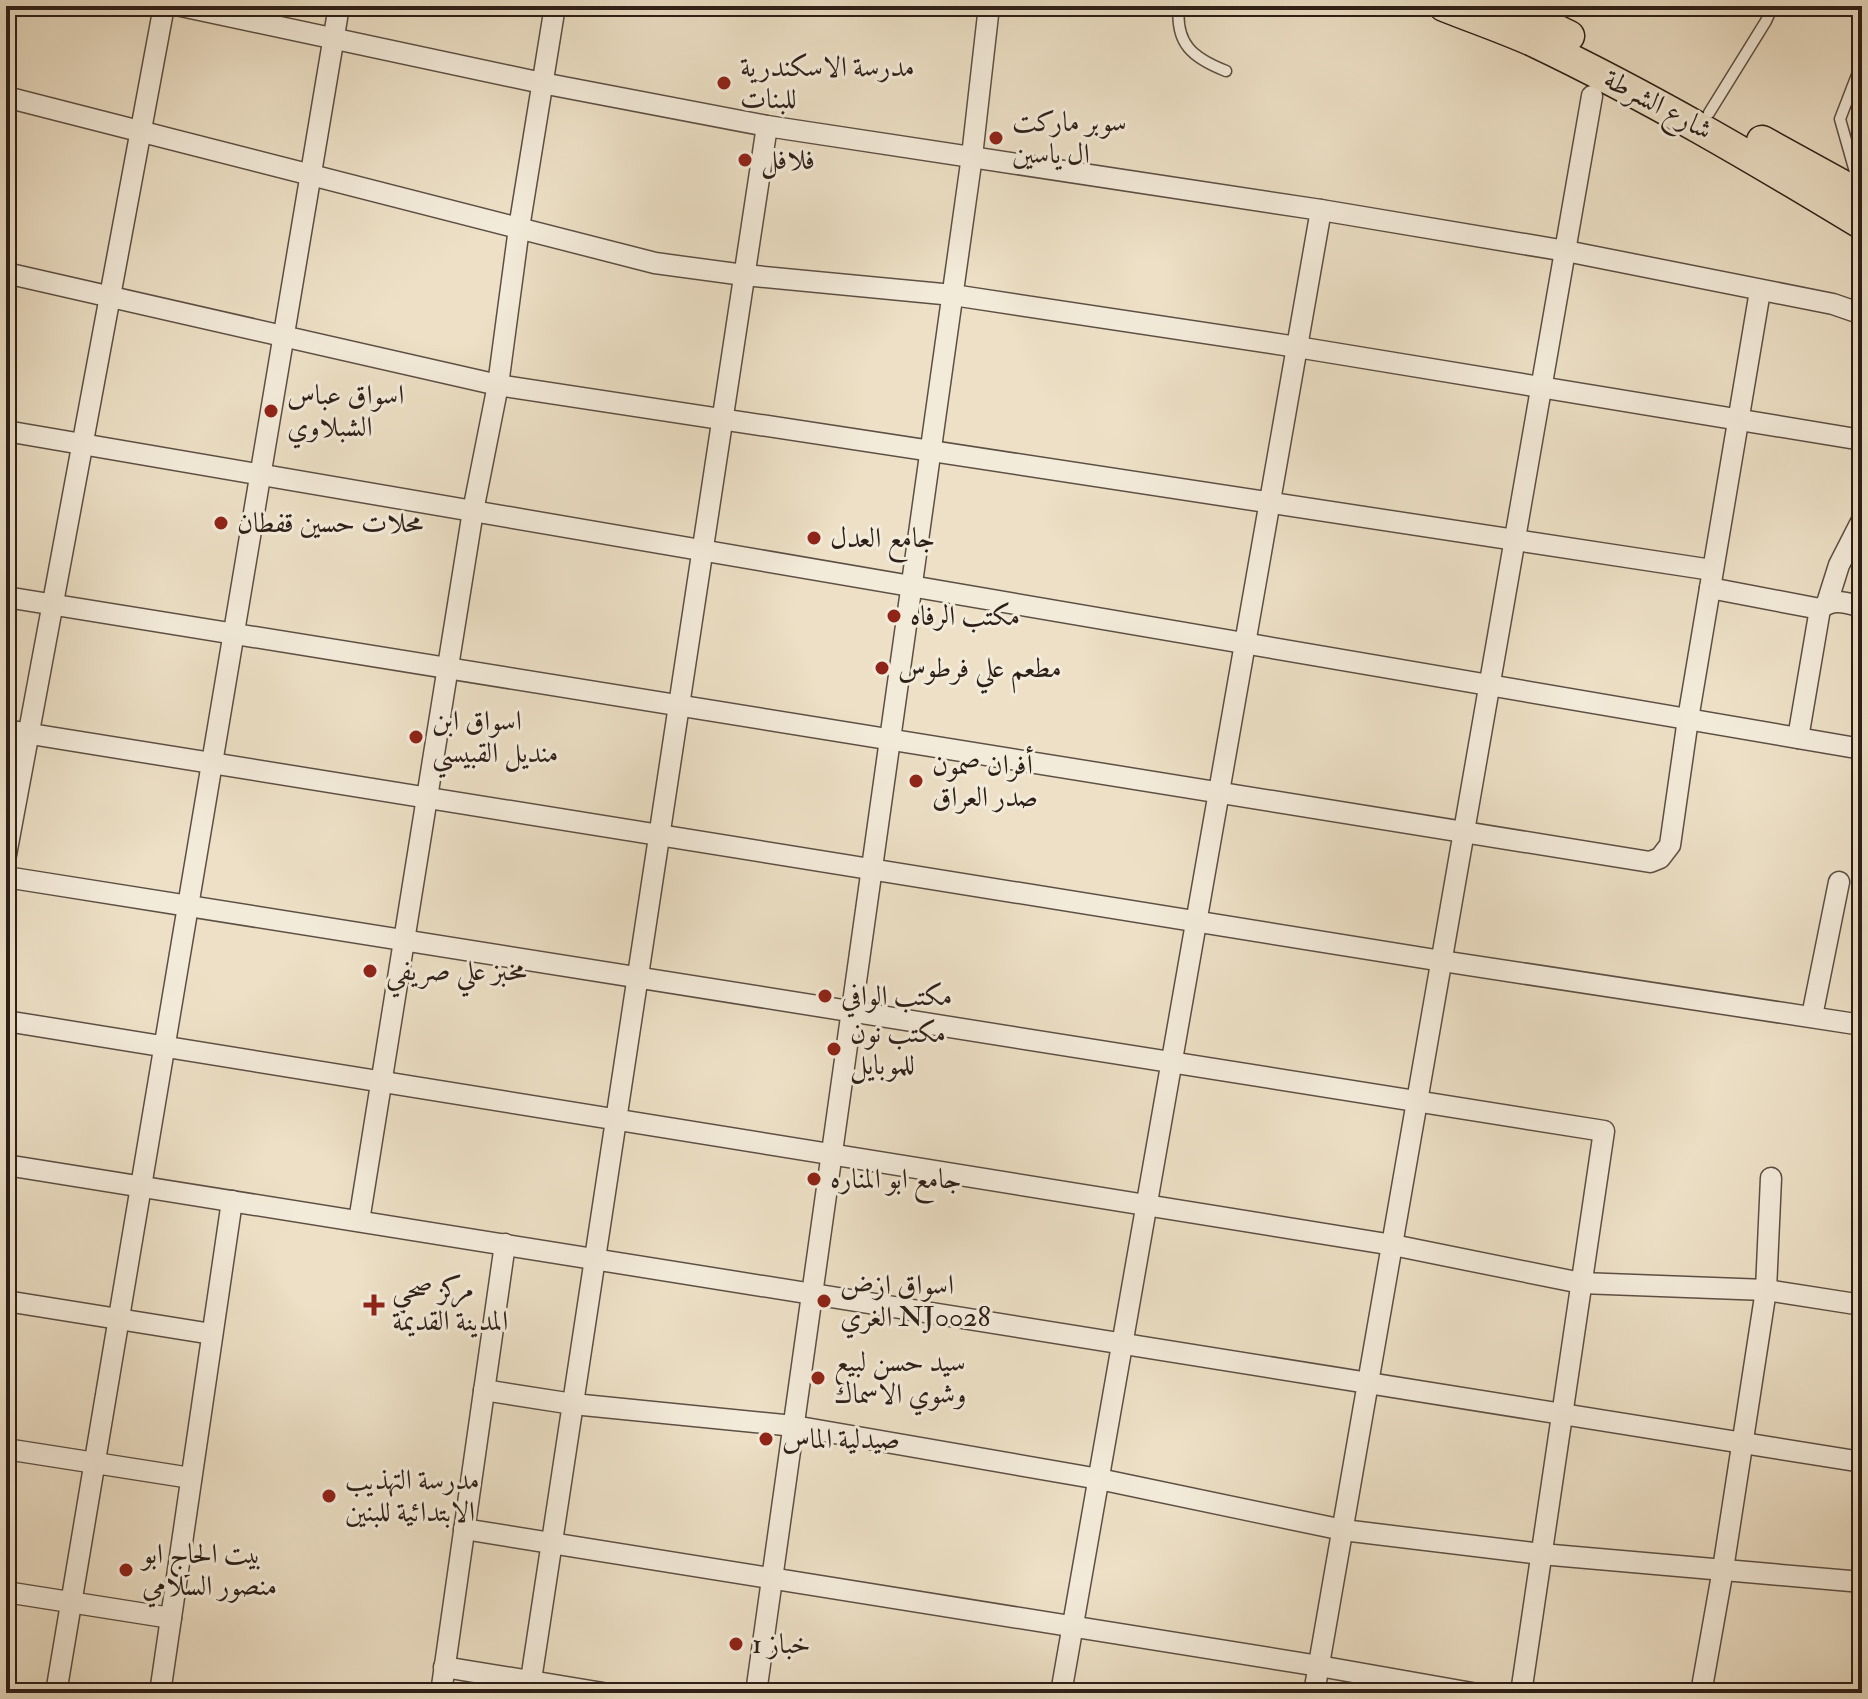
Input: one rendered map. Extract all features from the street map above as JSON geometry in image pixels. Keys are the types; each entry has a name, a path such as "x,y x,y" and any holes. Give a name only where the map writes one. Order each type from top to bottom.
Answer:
{"main road":[{"name":"شارع الشرطة","path":"1444,6 1532,41 1597,73 1734,146 1862,224"},
{"name":"شارع الشرطة","path":"1507,6 1584,44 1862,196"}],"street":[{"path":"6,855 164,6"},
{"path":"181,6 542,83 767,126 1321,210 1566,251 1833,304 1862,314"},
{"path":"56,1693 339,6"},
{"path":"359,1221 473,511 498,385 519,228 555,6"},
{"path":"756,1693 953,295 989,6"},
{"path":"1314,1693 1592,96"},
{"path":"6,97 655,263 744,275 953,295 1297,347 1862,440"},
{"path":"530,1687 767,126"},
{"path":"1061,1693 1321,210"},
{"path":"6,273 498,385 1516,540 1711,579 1824,606 1837,602 1862,607"},
{"path":"6,597 1650,862 1660,858 1670,845 1688,719 1760,291"},
{"path":"6,431 1862,749"},
{"path":"1798,738 1824,606 1839,565 1862,520"},
{"path":"6,730 1442,961 1862,1025"},
{"path":"6,877 1604,1131 1521,1693"},
{"path":"1812,1016 1839,882"},
{"path":"6,1021 1393,1245 1581,1283 1766,1290 1862,1305"},
{"path":"6,1165 1862,1462"},
{"path":"1701,1693 1766,1290 1771,1178"},
{"path":"160,1693 232,1201"},
{"path":"441,1693 505,1244"},
{"path":"6,1301 212,1334"},
{"path":"484,1390 573,1404 794,1426 1099,1479 1343,1530 1541,1554 1862,1582"},
{"path":"6,1449 191,1478"},
{"path":"464,1529 1472,1693"},
{"path":"6,1592 171,1618"},
{"path":"444,1667 530,1687 603,1693"}],"lane":[{"path":"1179,6 1179,30 1189,50 1206,63 1226,71"},
{"path":"1709,113 1773,6"},
{"path":"1862,62 1840,119 1862,196"}],"place":[{"name":"مدرسة الاسكندرية للبنات","path":"724,83"},
{"name":"سوبر ماركت ال ياسين","path":"996,138"},
{"name":"فلافل","path":"745,160"},
{"name":"اسواق عباس الشبلاوي","path":"271,411"},
{"name":"محلات حسين قفطان","path":"221,523"},
{"name":"جامع العدل","path":"814,538"},
{"name":"مكتب الرفاه","path":"894,616"},
{"name":"مطعم علي فرطوس","path":"882,668"},
{"name":"اسواق ابن منديل القبيسي","path":"416,737"},
{"name":"أفران صمون صدر العراق","path":"916,781"},
{"name":"مخبز علي صريفي","path":"370,971"},
{"name":"مكتب الوافي","path":"825,996"},
{"name":"مكتب نون للموبايل","path":"834,1049"},
{"name":"جامع ابو المناره","path":"814,1179"},
{"name":"اسواق ازض الغري NJ0028","path":"824,1301"},
{"name":"مركز صحي المدينة القديمة","path":"374,1305"},
{"name":"سيد حسن لبيع وشوي الاسماك","path":"818,1378"},
{"name":"صيدلية الماس","path":"766,1439"},
{"name":"مدرسة التهذيب الابتدائية للبنين","path":"329,1496"},
{"name":"بيت الحاج ابو منصور السلامي","path":"126,1570"},
{"name":"خباز 1","path":"736,1644"}]}
